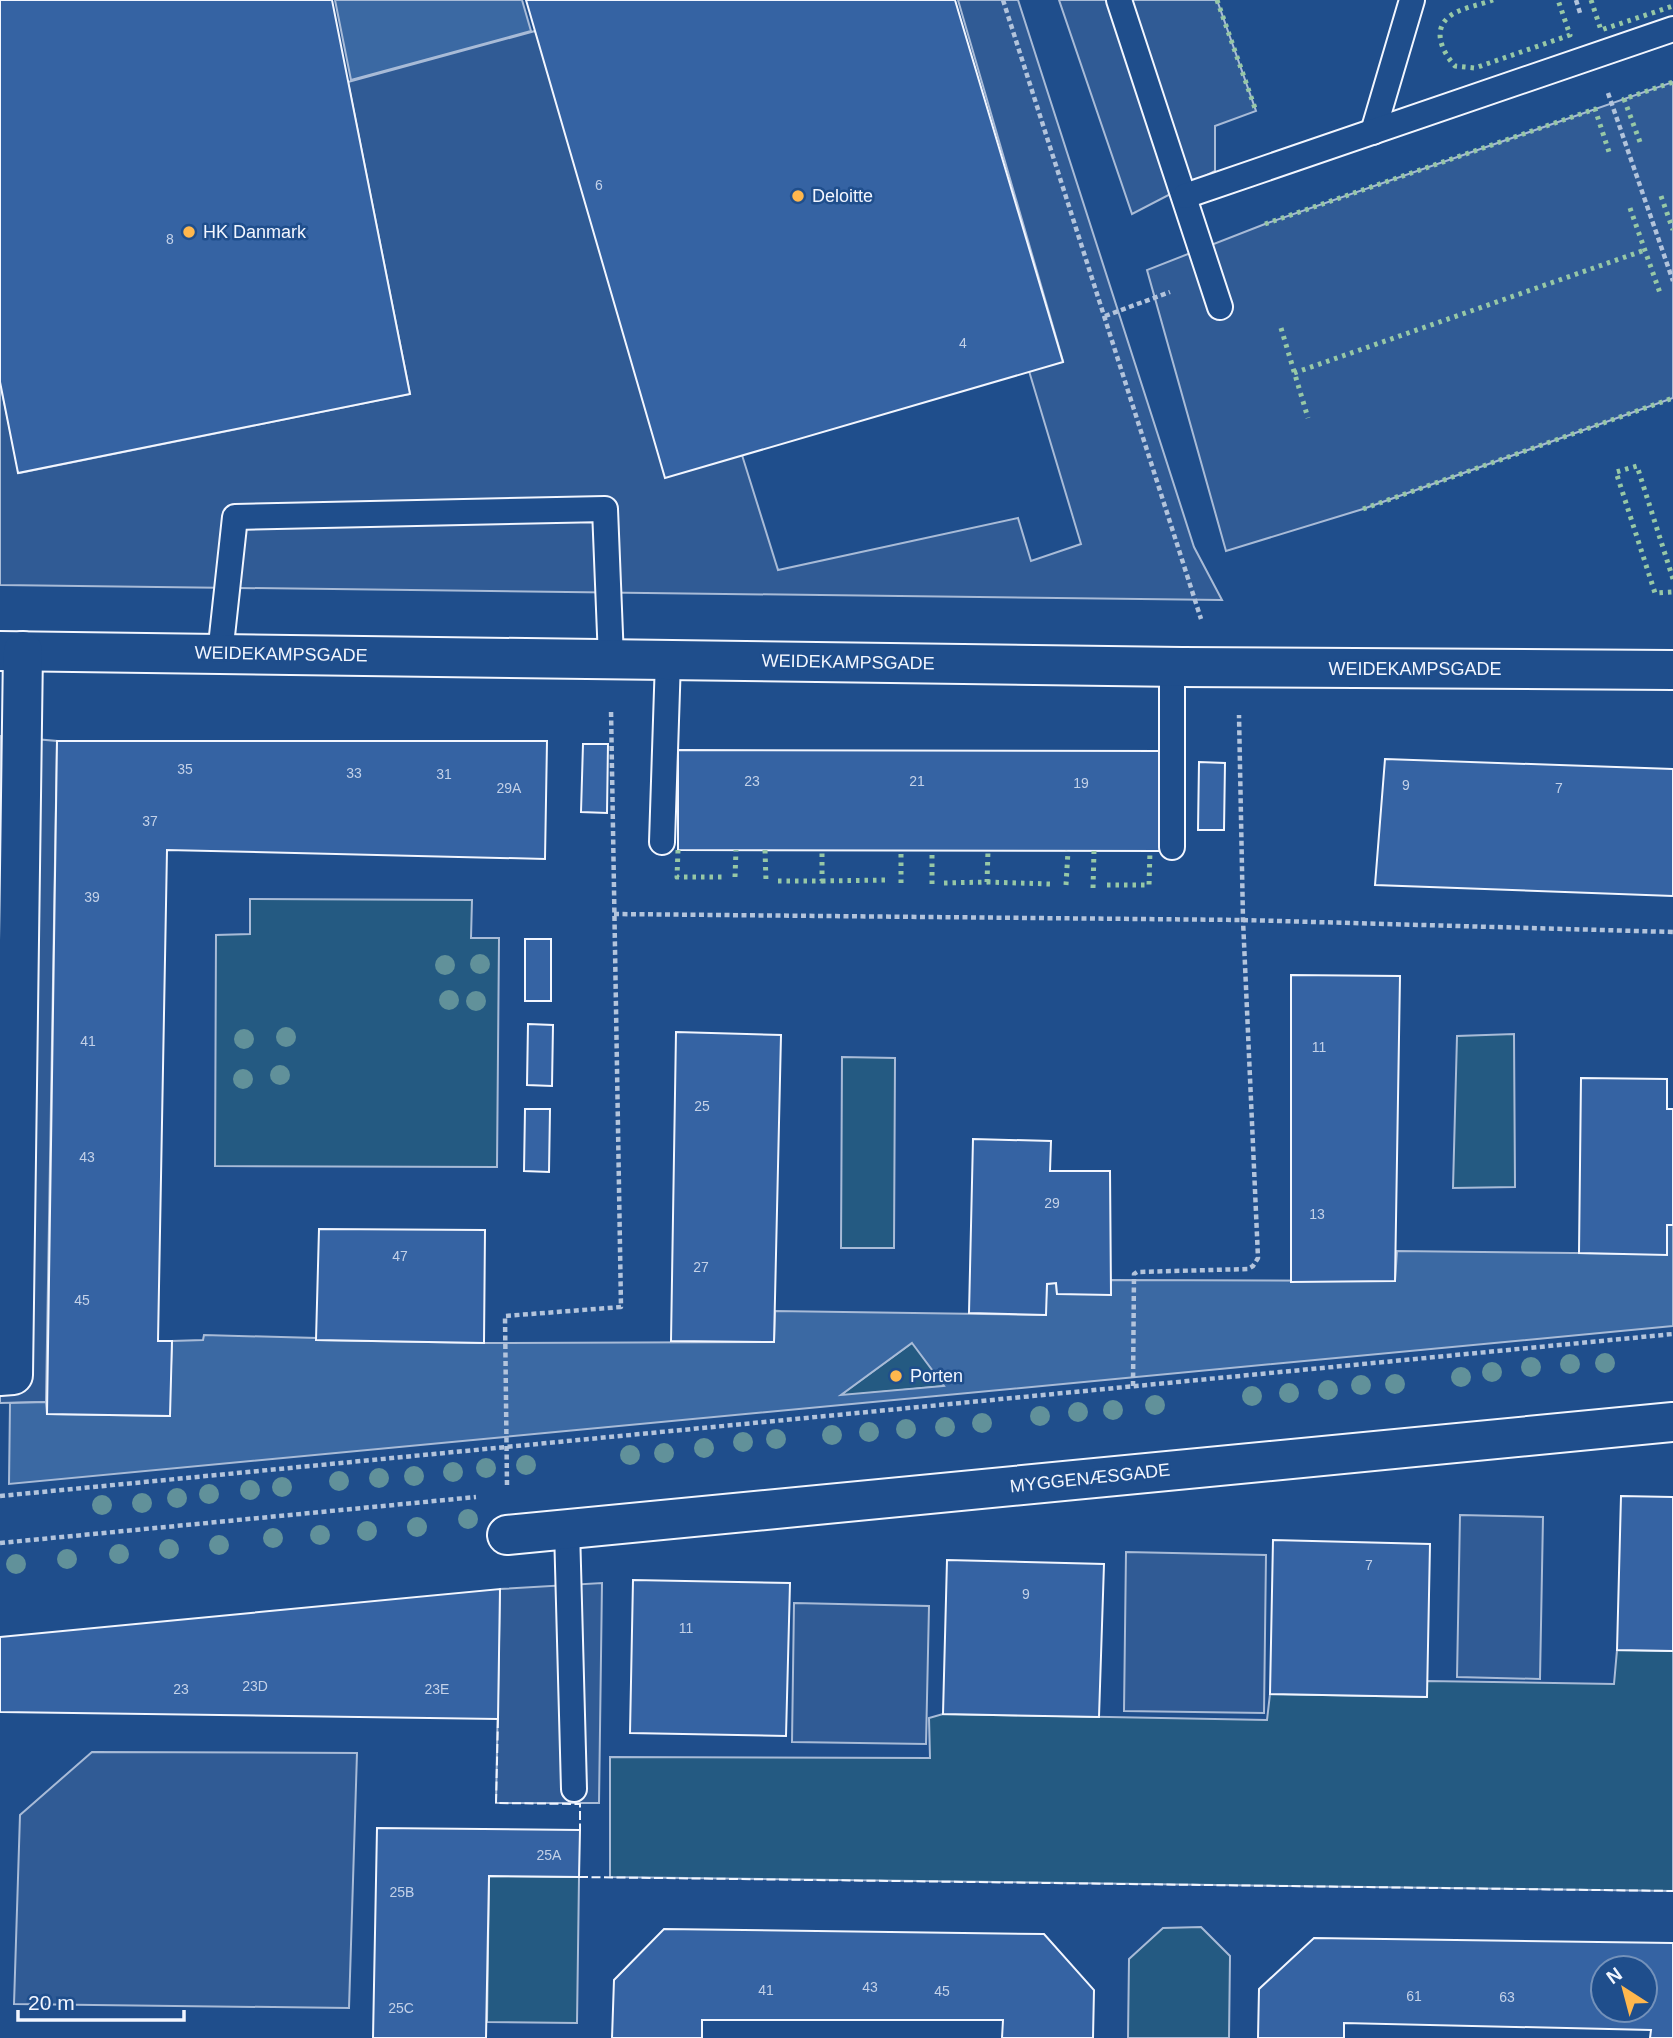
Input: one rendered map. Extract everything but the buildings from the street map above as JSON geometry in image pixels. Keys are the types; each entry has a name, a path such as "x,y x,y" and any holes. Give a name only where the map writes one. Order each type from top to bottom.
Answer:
{"street":[{"name":"WEIDEKAMPSGADE","path":"0,1376 13,1375 11,651 1172,667 1673,670"},
{"name":"MYGGENÆSGADE","path":"508,1535 1673,1422"}],"lane":[{"path":"1119,0 1220,307"},
{"path":"1373,132 1412,0"},
{"path":"1185,196 1673,29"},
{"path":"220,654 235,517 605,509 611,659"},
{"path":"662,842 668,660"},
{"path":"1172,667 1172,847"},
{"path":"567,1529 574,1789"}],"path":[{"path":"1003,0 1179,547 1226,667 1243,920 1258,1258 1248,1269 1134,1274 1133,1386"},
{"path":"1576,0 1673,281"},
{"path":"1105,316 1210,276"},
{"path":"506,1446 505,1316 621,1307 611,659"},
{"path":"614,914 1243,920 1673,932"},
{"path":"0,1496 1673,1334"}],"shaded area":[{"path":"335,0 522,0 531,31 351,80"},
{"path":"958,0 1018,0 1194,547 1222,600 0,585 0,382 19,473 410,394 348,82 535,31 742,455 778,570 1018,518 1031,561 1081,544 1029,371 1063,361"},
{"path":"1059,0 1217,0 1256,111 1215,126 1215,171 1132,214"},
{"path":"1673,82 1673,398 1363,509 1226,551 1147,270 1265,224"},
{"path":"0,736 57,741 46,1402 0,1403"},
{"path":"250,899 472,900 471,938 499,938 497,1167 215,1166 216,935 250,934"},
{"path":"1514,1034 1515,1187 1453,1188 1457,1036"},
{"path":"842,1057 895,1058 894,1248 841,1248"},
{"path":"1667,1225 1673,1225 1673,1326 9,1484 10,1403 46,1402 47,1414 169,1416 172,1341 203,1340 204,1335 484,1343 774,1342 775,1311 1045,1315 1047,1284 1056,1283 1057,1294 1110,1294 1111,1280 1395,1281 1397,1251 1667,1254","holes":["912,1343 944,1386 841,1395"]},
{"path":"913,1342 945,1386 839,1396"},
{"path":"1460,1515 1543,1517 1540,1679 1457,1677"},
{"path":"1126,1552 1266,1555 1264,1713 1124,1711"},
{"path":"602,1583 599,1803 496,1803 500,1589"},
{"path":"794,1603 929,1606 926,1744 792,1742"},
{"path":"1617,1650 1673,1651 1673,1891 610,1877 610,1757 930,1758 929,1718 943,1714 1267,1720 1270,1694 1426,1697 1427,1681 1614,1684"},
{"path":"92,1752 357,1753 349,2008 14,2004 20,1815"},
{"path":"489,1876 579,1877 577,2023 487,2022"},
{"path":"1201,1927 1230,1956 1229,2038 1128,2038 1129,1959 1163,1928"}],"hedge":[{"path":"1217,0 1256,111"},
{"path":"1493,0 1459,11 1444,22 1441,41 1446,55 1455,66 1475,68 1570,35 1558,0"},
{"path":"1591,0 1601,30 1673,6"},
{"path":"1640,142 1624,99 1673,82"},
{"path":"1265,224 1595,109 1610,155"},
{"path":"1661,196 1673,230"},
{"path":"1630,208 1660,293"},
{"path":"1294,373 1645,250"},
{"path":"1281,328 1308,418"},
{"path":"1363,509 1673,398"},
{"path":"1673,579 1637,466 1616,472 1655,593 1673,592"},
{"path":"678,850 677,877 724,877"},
{"path":"735,877 736,850"},
{"path":"765,850 766,881"},
{"path":"778,881 822,881 822,850"},
{"path":"932,850 932,884"},
{"path":"901,851 901,883"},
{"path":"944,883 987,882 988,851"},
{"path":"1066,885 1068,851"},
{"path":"1093,888 1094,851"},
{"path":"1107,885 1149,885 1150,851"},
{"path":"822,881 887,880"},
{"path":"987,882 1050,884"}],"fence":[{"path":"498,1719 496,1803 580,1804 580,1830"},
{"path":"579,1877 1673,1891"}],"place":[{"name":"Deloitte","path":"798,196"},
{"name":"HK Danmark","path":"189,232"},
{"name":"Porten","path":"896,1376"}]}
